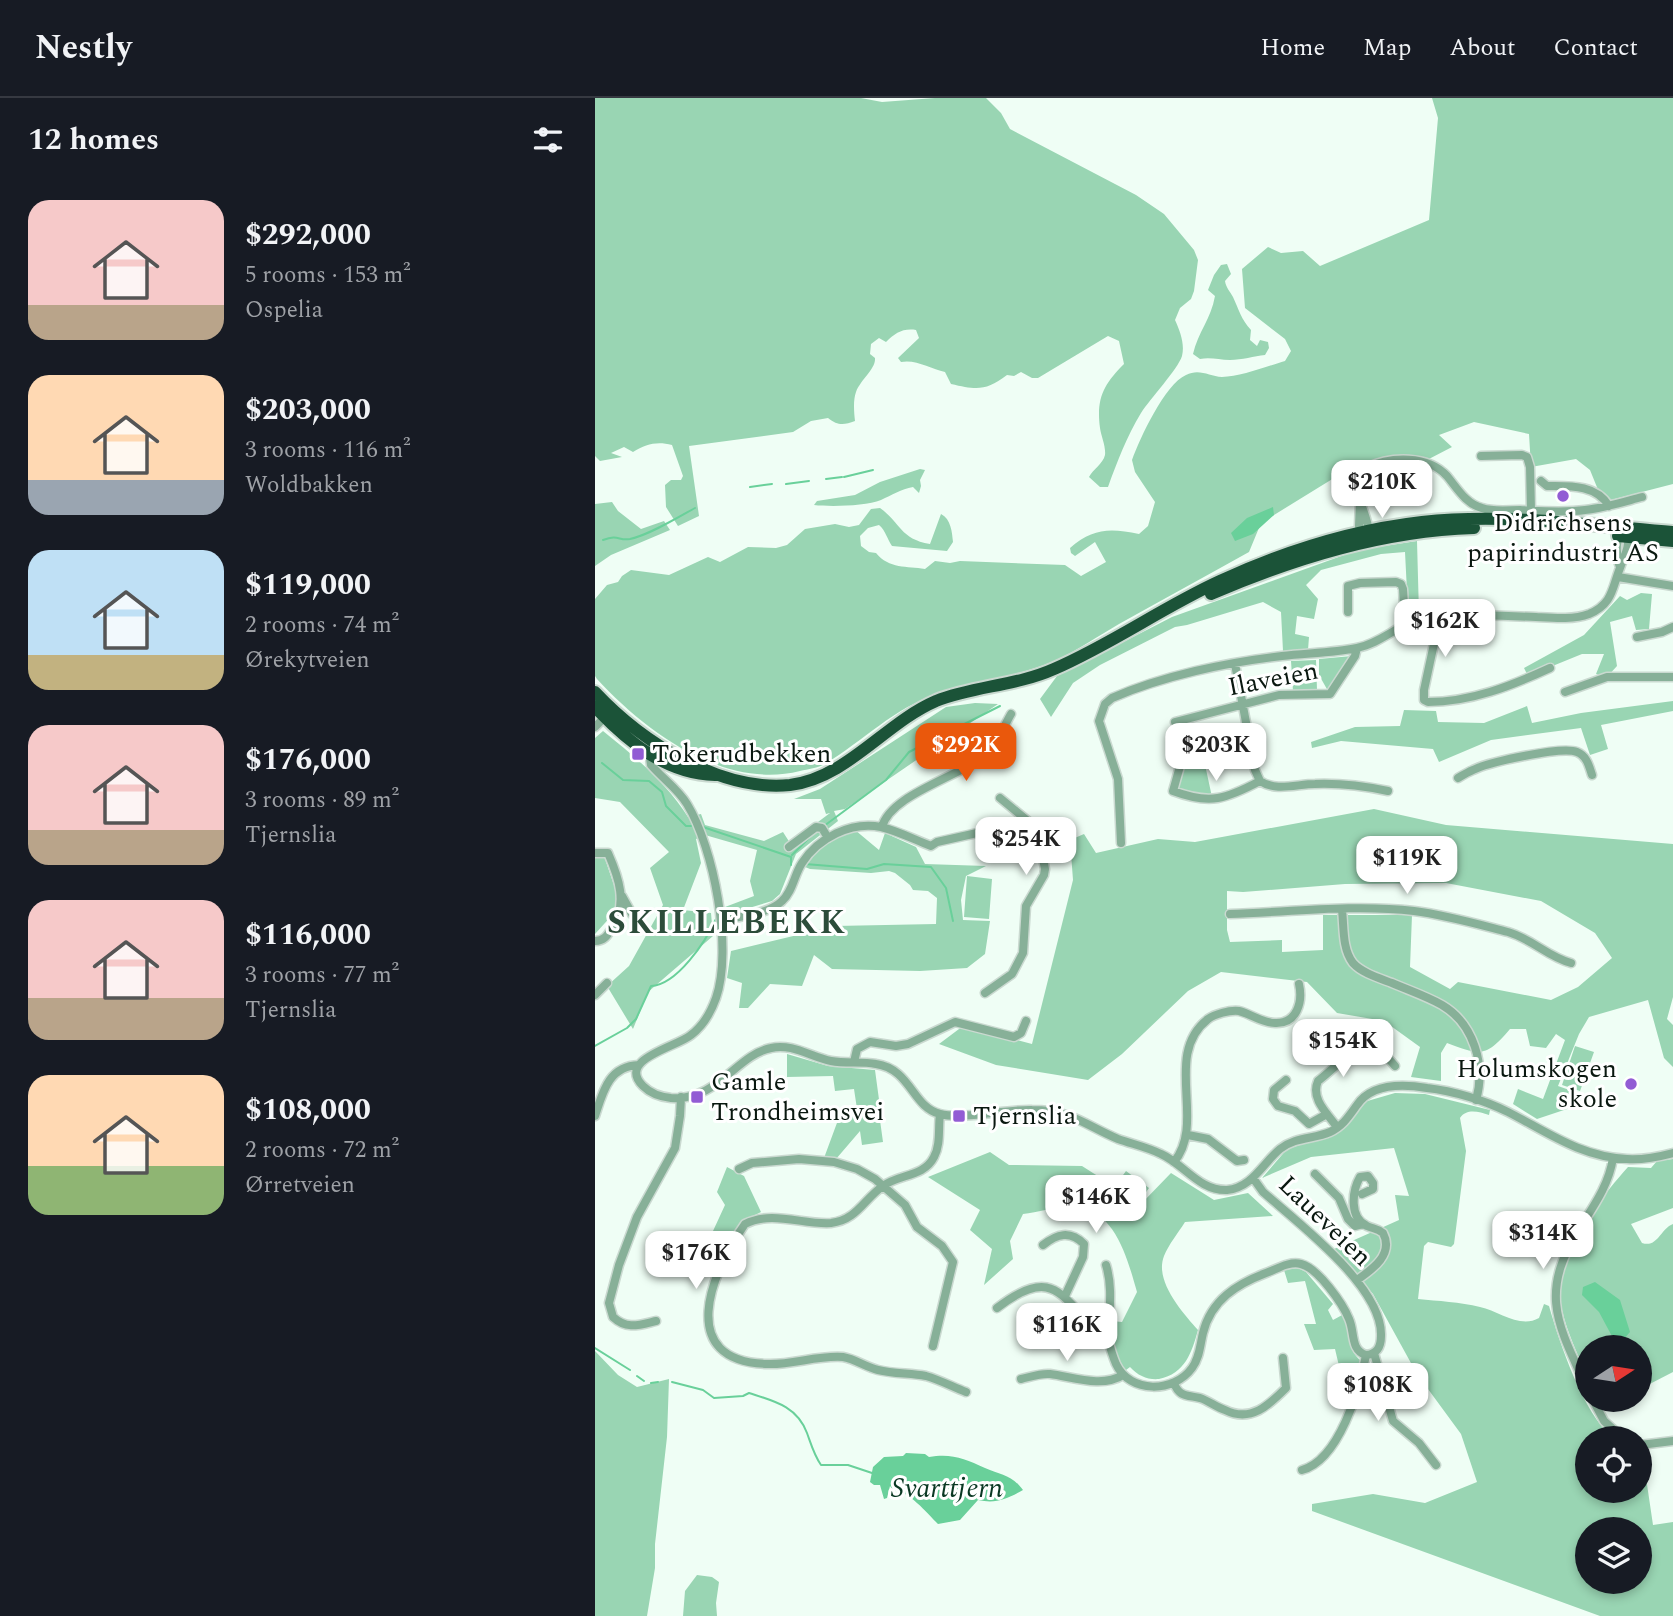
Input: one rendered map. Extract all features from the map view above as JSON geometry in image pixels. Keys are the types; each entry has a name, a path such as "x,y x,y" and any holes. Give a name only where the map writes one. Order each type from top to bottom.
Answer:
{"highway":[{"path":"595,707 609,713 654,749 697,775 719,776 770,786 792,784 812,780 846,761 929,705 944,698 1015,682 1049,671 1167,610 1365,535 1424,522 1521,521 1673,541"},
{"path":"1624,534 1673,532"},
{"path":"595,692 609,713"}],"street":[{"path":"1481,456 1527,457 1530,467 1531,510"},
{"path":"1365,535 1365,510 1357,493 1358,482 1366,468 1378,463 1421,461 1438,468 1463,496 1480,508 1575,511 1642,497"},
{"path":"1541,481 1547,486 1584,488 1601,496 1609,506"},
{"path":"1121,843 1124,790 1099,721 1105,704 1118,695 1235,664 1357,648 1372,643 1405,624 1426,617 1576,617 1588,614 1605,603 1614,589 1620,567 1617,560 1624,534"},
{"path":"1618,577 1673,586"},
{"path":"1348,612 1348,586 1396,582 1401,584 1403,589 1405,624"},
{"path":"1440,616 1424,691 1425,700 1428,702 1479,695 1517,684 1550,668"},
{"path":"1637,637 1673,627"},
{"name":"Ilaveien","path":"1175,722 1279,695 1330,694 1355,656 1357,648"},
{"path":"1235,664 1255,770 1260,781 1271,786 1349,785 1388,791"},
{"path":"1565,692 1607,677 1673,677"},
{"path":"595,727 609,713"},
{"path":"882,827 887,816 911,796 989,751 1011,714"},
{"path":"595,1115 605,1086 613,1074 624,1067 639,1065 647,1057 686,1039 699,1027 708,1016 721,978 721,920 708,861 695,821 682,797 653,768 649,760 654,749"},
{"path":"1458,778 1474,769 1510,759 1564,751 1582,754 1592,775"},
{"path":"1184,752 1173,791 1204,800 1242,791 1260,781"},
{"path":"985,993 1012,974 1023,953 1026,906 1045,869 1040,831 1000,798"},
{"path":"721,920 779,904 788,893 806,856 828,838 855,827 882,827 931,846 937,842 1017,824 1025,825 1040,843"},
{"path":"789,847 816,827 822,828 828,838"},
{"path":"595,853 608,853 622,896 636,917"},
{"path":"595,941 605,939 619,918 622,896"},
{"path":"1342,910 1346,948 1356,966 1438,1003 1461,1022 1473,1043 1479,1062 1480,1083 1476,1100"},
{"path":"1230,914 1406,911 1460,919 1519,935 1551,955 1571,963"},
{"path":"595,995 607,983"},
{"path":"1176,1164 1188,1135 1185,1072 1190,1048 1199,1028 1213,1016 1233,1011 1270,1023 1283,1022 1294,1016 1300,1006 1299,984"},
{"path":"854,1062 857,1049 867,1043 904,1045 955,1022 1014,1037 1021,1033 1026,1021"},
{"path":"639,1065 638,1078 647,1089 665,1097 681,1097 707,1089 756,1054 772,1048 789,1048 824,1059 874,1063 900,1073 926,1106 940,1114 1027,1110 1073,1116 1116,1138 1159,1152 1204,1184 1218,1189 1240,1187 1253,1178 1287,1144 1327,1133 1337,1127 1365,1096 1380,1088 1432,1088 1476,1100 1505,1111 1566,1144 1613,1157 1643,1158 1673,1153"},
{"path":"1337,1127 1317,1096 1315,1087 1318,1081 1353,1050 1365,1048 1379,1051 1395,1066"},
{"path":"1286,1080 1274,1090 1273,1099 1278,1106 1295,1111 1308,1124 1327,1114"},
{"path":"656,1321 626,1326 613,1317 609,1303 630,1233 675,1148 681,1097"},
{"path":"940,1114 938,1146 933,1160 917,1173 883,1186 860,1210 845,1220 830,1223 772,1218 755,1219 745,1224 713,1286 708,1302 710,1333 714,1343 726,1355 745,1362 768,1364 842,1357 876,1369 925,1376 966,1392"},
{"path":"1188,1135 1208,1139 1237,1161 1244,1160"},
{"path":"1575,1361 1561,1330 1556,1307 1556,1283 1564,1255 1605,1185 1613,1157"},
{"path":"739,1169 747,1164 775,1160 834,1162 857,1169 905,1205 918,1227 942,1246 953,1262 933,1346"},
{"path":"1315,1174 1339,1198 1352,1224 1363,1224"},
{"path":"1357,1280 1379,1262 1387,1248 1383,1233 1363,1224 1355,1210 1353,1196 1358,1180 1362,1176 1368,1176 1373,1183 1373,1189 1362,1194"},
{"name":"Laueveien","path":"1174,1383 1186,1376 1196,1362 1208,1319 1225,1296 1243,1282 1294,1263 1303,1264 1313,1270 1336,1297 1351,1322 1356,1347 1370,1354 1380,1342 1379,1320 1366,1292 1357,1280 1263,1192 1253,1178"},
{"path":"1043,1245 1053,1237 1063,1234 1073,1235 1084,1244 1083,1257 1065,1296"},
{"path":"1106,1265 1110,1288 1107,1338 1116,1364 1132,1382 1156,1386 1174,1383 1183,1395 1200,1398 1234,1414 1251,1414 1268,1405 1286,1388 1283,1358"},
{"path":"997,1308 1028,1289 1047,1289 1065,1296 1092,1326 1107,1338"},
{"path":"1370,1354 1393,1421 1419,1443 1436,1465"},
{"path":"1302,1470 1316,1464 1344,1429 1370,1354"},
{"path":"1021,1380 1050,1374 1071,1379 1100,1380 1123,1375"},
{"path":"1599,1412 1610,1426"},
{"path":"1652,1444 1673,1441"}],"shaded area":[{"path":"595,98 861,98 882,102 986,98 1001,113 1010,129 1136,195 1164,214 1194,250 1198,260 1191,299 1180,308 1175,320 1182,342 1182,356 1136,422 1108,487 1100,487 1089,477 1105,455 1099,408 1103,392 1124,364 1119,341 1108,336 1038,378 1021,372 1014,376 1007,375 993,384 975,388 951,384 945,372 918,363 901,362 898,358 919,338 916,330 907,330 886,342 879,338 871,344 870,354 875,358 875,362 856,392 855,421 841,424 828,418 811,421 793,432 689,446 699,516 678,526 666,507 665,485 671,480 681,480 683,476 672,445 652,444 633,452 624,447 611,453 622,457 600,461 595,456"},
{"path":"1432,98 1673,98 1673,484 1603,502 1590,470 1576,459 1531,467 1529,434 1474,422 1439,435 1452,447 1427,460 1383,462 1334,478 1261,523 1249,552 1063,657 1026,671 921,700 893,716 825,764 800,771 771,775 743,772 688,752 639,718 597,679 595,599 607,585 618,582 631,570 669,575 708,557 720,562 748,547 776,548 787,545 805,529 835,524 849,527 859,525 871,509 880,508 912,538 930,544 941,514 949,522 953,542 947,551 892,546 879,525 868,528 860,536 861,546 899,566 925,569 935,561 1065,565 1081,576 1106,562 1095,542 1075,556 1070,548 1094,533 1119,531 1139,534 1148,526 1155,502 1135,472 1132,460 1147,426 1170,389 1178,380 1191,373 1200,372 1222,377 1237,375 1285,361 1291,351 1285,339 1245,308 1242,269 1268,247 1281,253 1303,251 1320,266 1429,220 1438,118"},
{"path":"1227,264 1231,274 1225,281 1242,318 1251,330 1250,340 1257,346 1260,340 1268,342 1269,348 1265,355 1243,359 1200,359 1193,354 1215,296 1208,290 1221,265"},
{"path":"920,469 925,470 920,480 919,493 913,487 867,504 814,505 817,501 855,495 880,482"},
{"path":"612,502 618,511 641,529 664,521 670,530 611,555 595,566 595,504"},
{"path":"1417,541 1419,614 1412,615 1408,611 1405,552 1381,554 1321,570 1306,585 1318,599 1314,619 1297,616 1295,634 1309,637 1308,650 1283,651 1281,612 1263,602 1175,627 1100,665 1073,683 1051,717 1040,699 1057,676 1172,617 1358,550"},
{"path":"1641,593 1652,594 1649,629 1636,630 1632,616 1610,622 1617,666 1606,678 1596,674 1604,654 1582,654 1528,676 1524,668 1584,635 1620,596 1627,600"},
{"path":"1352,656 1328,691 1319,675 1319,659"},
{"path":"1316,660 1317,690 1293,691 1291,661"},
{"path":"1673,701 1673,711 1601,725 1608,749 1590,755 1581,728 1491,740 1439,762 1433,749 1341,741 1312,748 1311,742 1355,727 1400,726 1404,710 1436,711 1438,722 1484,723 1527,706 1532,723 1581,713"},
{"path":"975,703 998,704 845,809 834,811 838,821 796,854 780,894 772,901 729,914 725,907 754,896 750,881 757,850 705,835 696,839 701,863 683,910 711,913 713,936 648,992 633,1029 607,986 629,966 663,905 650,868 669,852 620,802 595,798 595,738 603,731 627,750 649,770 688,817 701,814 705,825 764,841 783,832 790,843 830,813 826,814 821,799 794,799 820,789 946,707"},
{"path":"1187,759 1204,760 1212,797 1197,797 1176,789"},
{"path":"1374,809 1446,825 1673,844 1673,997 1667,1019 1673,1025 1673,1067 1664,1058 1648,1000 1589,1017 1579,1034 1558,1086 1575,1092 1579,1105 1537,1119 1513,1104 1518,1089 1543,1099 1565,1040 1556,1034 1546,1048 1530,1046 1526,1029 1510,1029 1495,1045 1483,1051 1476,1052 1447,1043 1441,1053 1441,1081 1411,1077 1420,1047 1384,1021 1337,1013 1307,982 1221,972 1188,991 1122,1054 1088,1080 996,1065 939,1044 963,1026 1032,1044 1073,880 1070,840 1084,834 1096,853 1158,839 1195,842","holes":["1446,883 1541,901 1595,933 1612,958 1578,987 1551,1000 1458,982 1450,989 1410,967 1412,915 1323,915 1323,950 1282,952 1282,940 1230,942 1227,930 1227,891 1345,884"]},
{"path":"855,830 879,850 885,833 916,847 925,864 986,866 966,876 961,900 963,920 990,921 985,954 967,968 920,971 832,969 814,955 802,986 770,984 748,1008 739,1008 742,983 727,978 731,951 835,926 936,924 937,898 928,891 913,890 895,873 805,867 826,843"},
{"path":"603,853 617,894 614,913 595,934 595,854"},
{"path":"967,876 992,879 989,919 964,917"},
{"path":"1575,1046 1594,1052 1580,1091 1562,1085"},
{"path":"787,1054 828,1066 875,1070 880,1107 874,1113 879,1113 883,1142 862,1145 860,1131 836,1159 824,1158 841,1112 857,1109 854,1089 835,1091 833,1076 787,1077"},
{"path":"1395,1093 1425,1094 1490,1110 1489,1115 1470,1112 1460,1118 1466,1151 1454,1244 1451,1247 1428,1242 1424,1246 1418,1299 1472,1305 1524,1321 1539,1318 1544,1304 1549,1306 1575,1379 1575,1412 1592,1412 1601,1426 1575,1426 1575,1503 1650,1503 1652,1517 1575,1517 1575,1594 1652,1594 1652,1518 1653,1525 1673,1522 1673,1616 1600,1616 1312,1511 1312,1504 1373,1494 1425,1503 1477,1482 1461,1434 1417,1374 1373,1294 1334,1249 1399,1220 1395,1195 1409,1196 1394,1148 1311,1157 1262,1178 1287,1149 1336,1134 1354,1117 1364,1102"},
{"path":"990,1152 1009,1165 1082,1166 1115,1187 1121,1207 1140,1205 1171,1173 1214,1200 1248,1193 1273,1216 1185,1222 1166,1252 1162,1266 1166,1286 1198,1330 1190,1354 1175,1372 1159,1379 1143,1377 1130,1367 1122,1373 1110,1341 1111,1321 1122,1322 1137,1292 1118,1239 1102,1218 1077,1207 1023,1214 1010,1241 1013,1259 984,1285 992,1249 970,1230 980,1210 928,1177"},
{"path":"1673,1159 1673,1208 1631,1224 1642,1243 1647,1244 1655,1241 1673,1224 1673,1372 1652,1383 1652,1335 1575,1335 1575,1347 1562,1310 1560,1291 1570,1252 1603,1197 1628,1167 1651,1168 1657,1161"},
{"path":"727,1167 744,1176 761,1212 741,1222 732,1241 713,1231 725,1205 717,1192"},
{"path":"1126,1171 1149,1188 1138,1203 1115,1186"},
{"path":"1298,1268 1306,1272 1333,1304 1328,1310 1333,1320 1344,1314 1353,1351 1361,1361 1349,1395 1328,1378 1339,1366 1335,1349 1314,1350 1304,1324 1316,1324 1305,1281 1288,1283 1284,1270"},
{"path":"595,1351 618,1375 637,1387 669,1379 667,1437 655,1544 655,1568 647,1616 595,1616"},
{"path":"697,1575 712,1577 719,1582 717,1616 683,1616 685,1591"}],"water":[{"path":"1273,507 1274,515 1253,534 1235,541 1231,533 1247,518"},
{"path":"1595,1282 1620,1300 1630,1332 1627,1335 1611,1335 1599,1312 1582,1295 1583,1287"},
{"name":"Svarttjern","path":"906,1453 925,1454 929,1457 952,1456 965,1460 1010,1478 1023,1490 1001,1500 978,1500 960,1520 938,1524 905,1494 893,1490 890,1486 887,1498 884,1499 880,1485 870,1482 873,1467 884,1457 903,1456"}],"waterway":[{"path":"844,477 873,470"},
{"path":"826,479 842,477"},
{"path":"786,484 809,481"},
{"path":"750,487 772,484"},
{"path":"603,540 638,537 695,508"},
{"path":"824,826 886,780 909,752 1000,706"},
{"name":"Tokerudbekken","path":"602,763 623,780 649,781 662,792 666,806 686,826 691,826"},
{"name":"Tokerudbekken","path":"703,827 791,857 791,865"},
{"path":"792,855 810,837"},
{"path":"805,864 867,869 884,864 931,867 946,888 953,921"},
{"name":"Tokerudbekken","path":"595,1046 627,1028 636,1019 651,986 661,984 680,970 698,950 716,919"},
{"path":"595,1348 630,1370"},
{"path":"637,1376 644,1381"},
{"path":"651,1383 658,1382"},
{"path":"672,1382 703,1390 714,1398 743,1396 749,1393 776,1402 791,1411 803,1424 821,1465 848,1465 872,1473"}],"place":[{"name":"Didrichsens papirindustri AS","path":"1563,496"},
{"name":"Tokerudbekken","path":"638,754"},
{"name":"Holumskogen skole","path":"1631,1084"},
{"name":"Gamle Trondheimsvei","path":"697,1097"},
{"name":"Tjernslia","path":"959,1116"}],"district":[{"name":"SKILLEBEKK","path":"727,923"}]}
